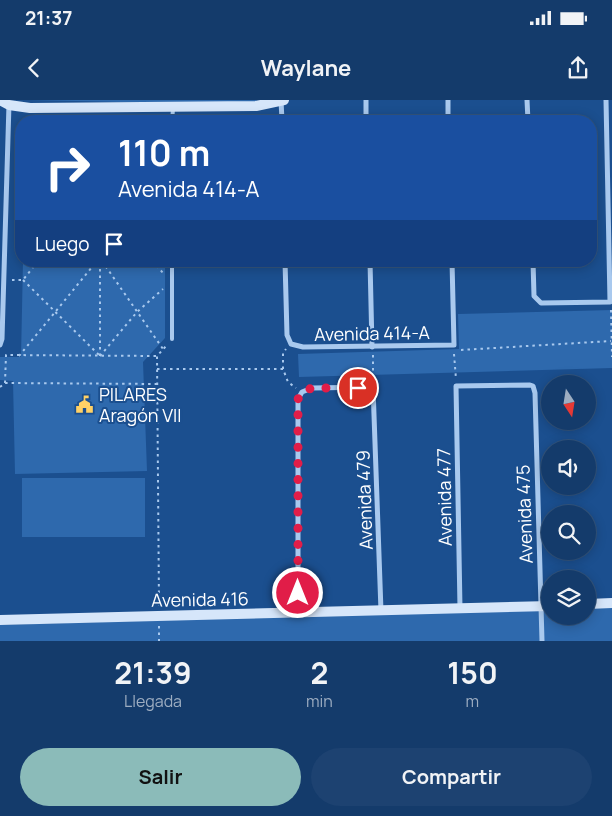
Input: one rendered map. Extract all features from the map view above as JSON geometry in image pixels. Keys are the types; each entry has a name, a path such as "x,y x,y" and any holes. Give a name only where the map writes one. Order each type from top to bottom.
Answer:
{"street":[{"path":"0,345 2,339 4,280 6,102 30,108 172,107 256,106 282,100 282,115"},
{"path":"366,100 366,115"},
{"path":"448,100 448,115"},
{"path":"527,100 528,115"},
{"path":"533,267 534,296 538,302 545,304 610,302 606,100"},
{"path":"285,267 287,335 290,344"},
{"path":"370,267 372,347"},
{"name":"Avenida 414-A","path":"290,344 303,347 454,345 452,267"},
{"name":"Avenida 475","path":"456,386 527,384 533,386 543,570"},
{"name":"Avenida 477","path":"456,386 460,608"},
{"path":"298,612 298,399 302,392 312,388 373,388"},
{"name":"Avenida 479","path":"373,388 381,611"},
{"path":"596,604 612,603"},
{"name":"Avenida 416","path":"0,620 541,606"},
{"name":"Avenida 475","path":"542,641 543,625"}],"lane":[{"path":"172,107 172,115"},
{"path":"172,267 172,339"}],"path":[{"path":"23,280 33,267"},
{"path":"19,356 95,267"},
{"path":"100,267 100,356"},
{"path":"104,267 163,349"},
{"path":"100,356 137,312 156,294 172,283 157,267"},
{"path":"4,280 23,280 100,356"},
{"path":"610,302 612,357"},
{"path":"159,641 157,356 172,339"},
{"path":"456,386 454,350 611,340"},
{"path":"290,344 283,353 283,369 288,382 302,392"},
{"path":"372,347 373,388"},
{"path":"5,383 6,356 157,356"},
{"path":"157,369 283,369"},
{"path":"0,387 5,383 157,384"}],"shaded area":[{"path":"30,100 256,100 255,105"},
{"path":"23,267 165,267 165,338 143,362 147,471 15,474 13,381 0,380 0,357 21,357"},
{"path":"612,310 612,368 299,377 298,354 459,349 458,314"},
{"path":"22,478 145,478 145,537 22,537"},
{"path":"612,607 612,641 0,641 0,625 541,609 541,625 596,625 596,608"}],"place":[{"name":"PILARES Aragón VII","path":"85,404"}],"route":[{"path":"298,593 298,399 302,392 312,388 358,388"}]}
